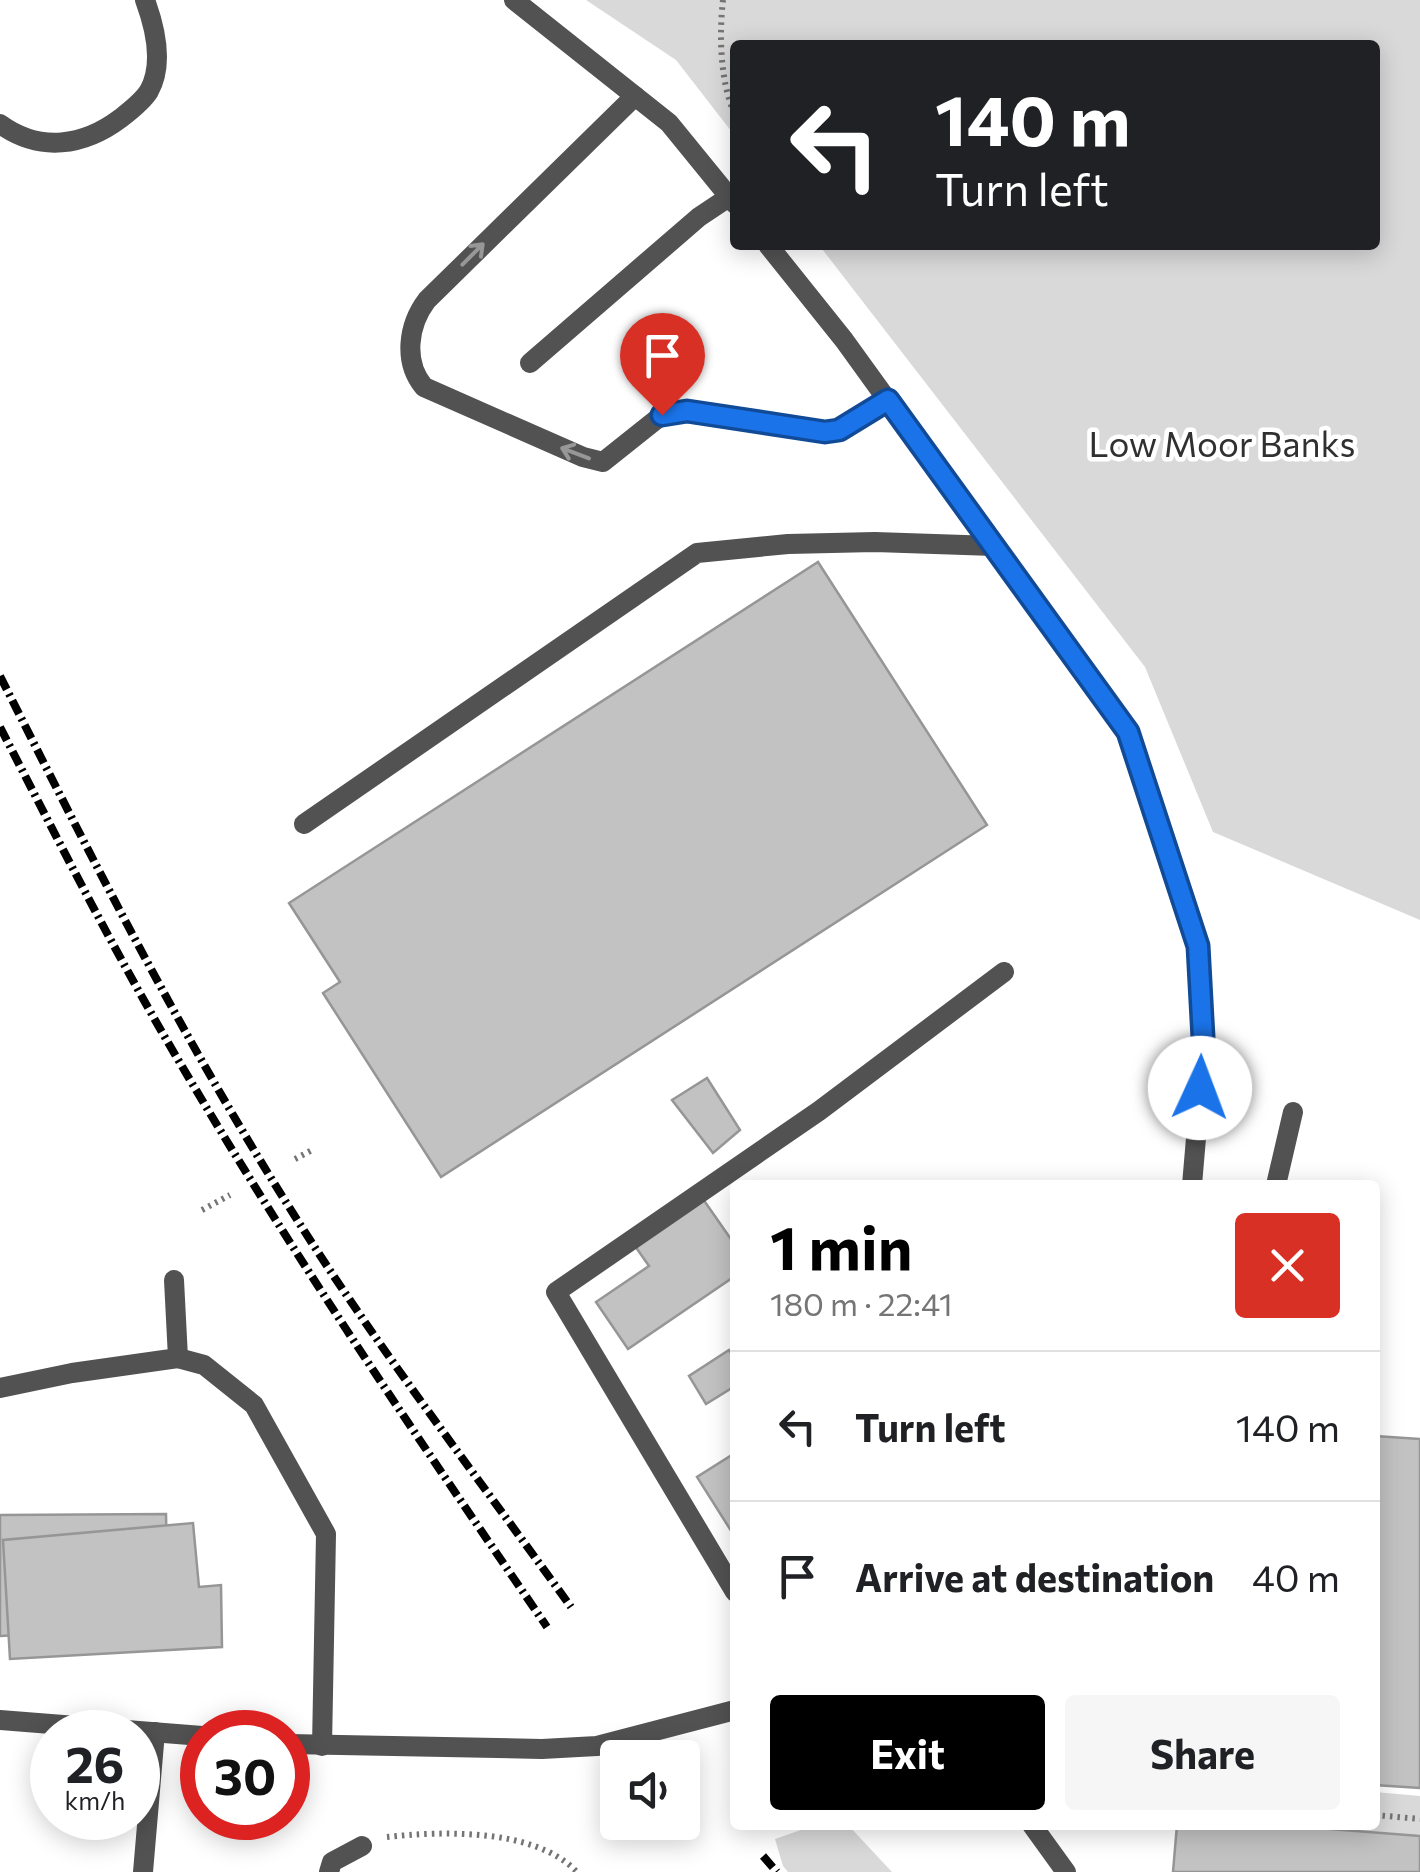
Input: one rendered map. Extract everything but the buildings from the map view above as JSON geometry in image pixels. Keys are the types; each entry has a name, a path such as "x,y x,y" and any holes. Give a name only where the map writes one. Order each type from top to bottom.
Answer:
{"street":[{"path":"0,124 32,141 65,144 100,134 131,110 149,90 157,62 153,20 146,0"},
{"path":"514,0 669,123 730,199"},
{"path":"635,96 418,312 409,347 424,388 582,457 603,462 662,415 675,411 825,432 839,430 888,400"},
{"path":"530,362 699,217 730,202"},
{"path":"772,250 888,400 1128,732 1198,946 1204,1056 1192,1180"},
{"path":"304,824 697,553 805,543 994,546"},
{"path":"730,1584 556,1292 819,1112 1004,972"},
{"path":"1277,1180 1293,1112"},
{"path":"174,1280 178,1358"},
{"path":"0,1388 72,1372 178,1358 204,1365 254,1405 326,1534 322,1746"},
{"path":"310,1745 542,1750 597,1746 730,1711"},
{"path":"0,1720 30,1722"},
{"path":"1036,1830 1066,1872"},
{"path":"143,1872 146,1840"},
{"path":"329,1872 332,1862 362,1846"}],"path":[{"path":"723,0 724,67 730,93"},
{"path":"295,1160 312,1150"},
{"path":"202,1210 230,1194"},
{"path":"1380,1815 1420,1819"},
{"path":"362,1846 388,1836 469,1834 525,1843 565,1860 577,1872"}],"green space":[{"name":"Low Moor Banks","path":"586,0 1420,0 1420,920 1213,832 1145,667 823,250 1380,250 1380,40 730,40 730,130 676,60"},
{"path":"1380,1792 1420,1796 1420,1836 1343,1830 1380,1830"},
{"path":"801,1830 853,1830 892,1872 788,1872 775,1839"}],"railway":[{"path":"0,676 144,957 261,1162 367,1325 571,1607"},
{"path":"0,727 135,984 226,1140 360,1350 547,1627"},
{"path":"763,1856 777,1872"}],"route":[{"path":"662,415 687,411 825,432 858,421 888,400 1128,732 1198,946 1204,1056 1200,1088"}]}
